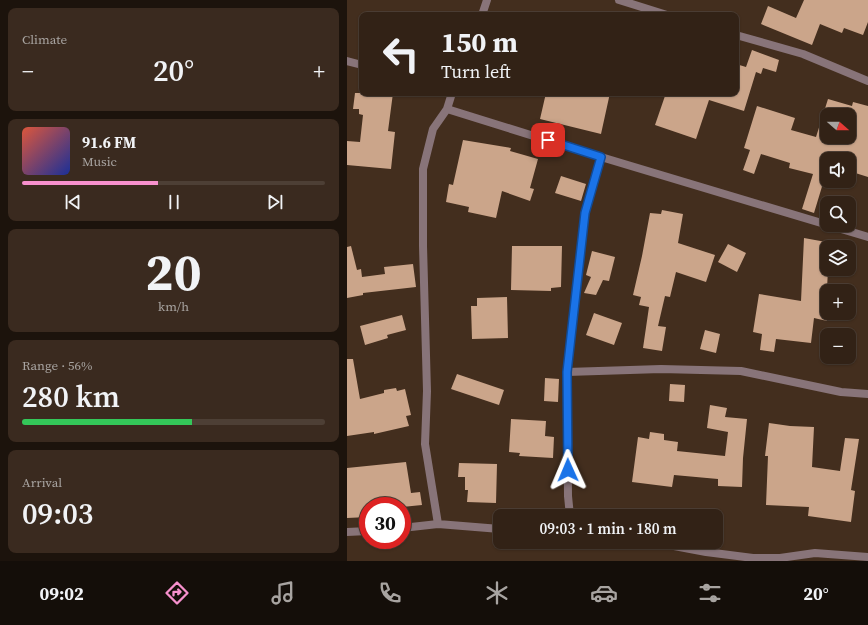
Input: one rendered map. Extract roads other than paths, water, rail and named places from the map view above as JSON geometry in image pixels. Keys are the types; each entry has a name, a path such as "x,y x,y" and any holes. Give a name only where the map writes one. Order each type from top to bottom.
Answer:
{"street":[{"path":"483,12 487,0"},
{"path":"619,0 657,12"},
{"path":"739,36 803,54 868,80"},
{"path":"347,61 359,63"},
{"path":"439,524 425,444 427,390 423,246 423,169 433,129 447,109 451,96"},
{"path":"447,109 868,237"},
{"path":"569,509 567,372 585,213 601,157"},
{"path":"567,372 661,369 741,371 841,392 868,394"},
{"path":"411,527 439,524 493,528"},
{"path":"347,532 359,531"},
{"path":"690,549 753,558 780,558 815,553 868,557"}]}
